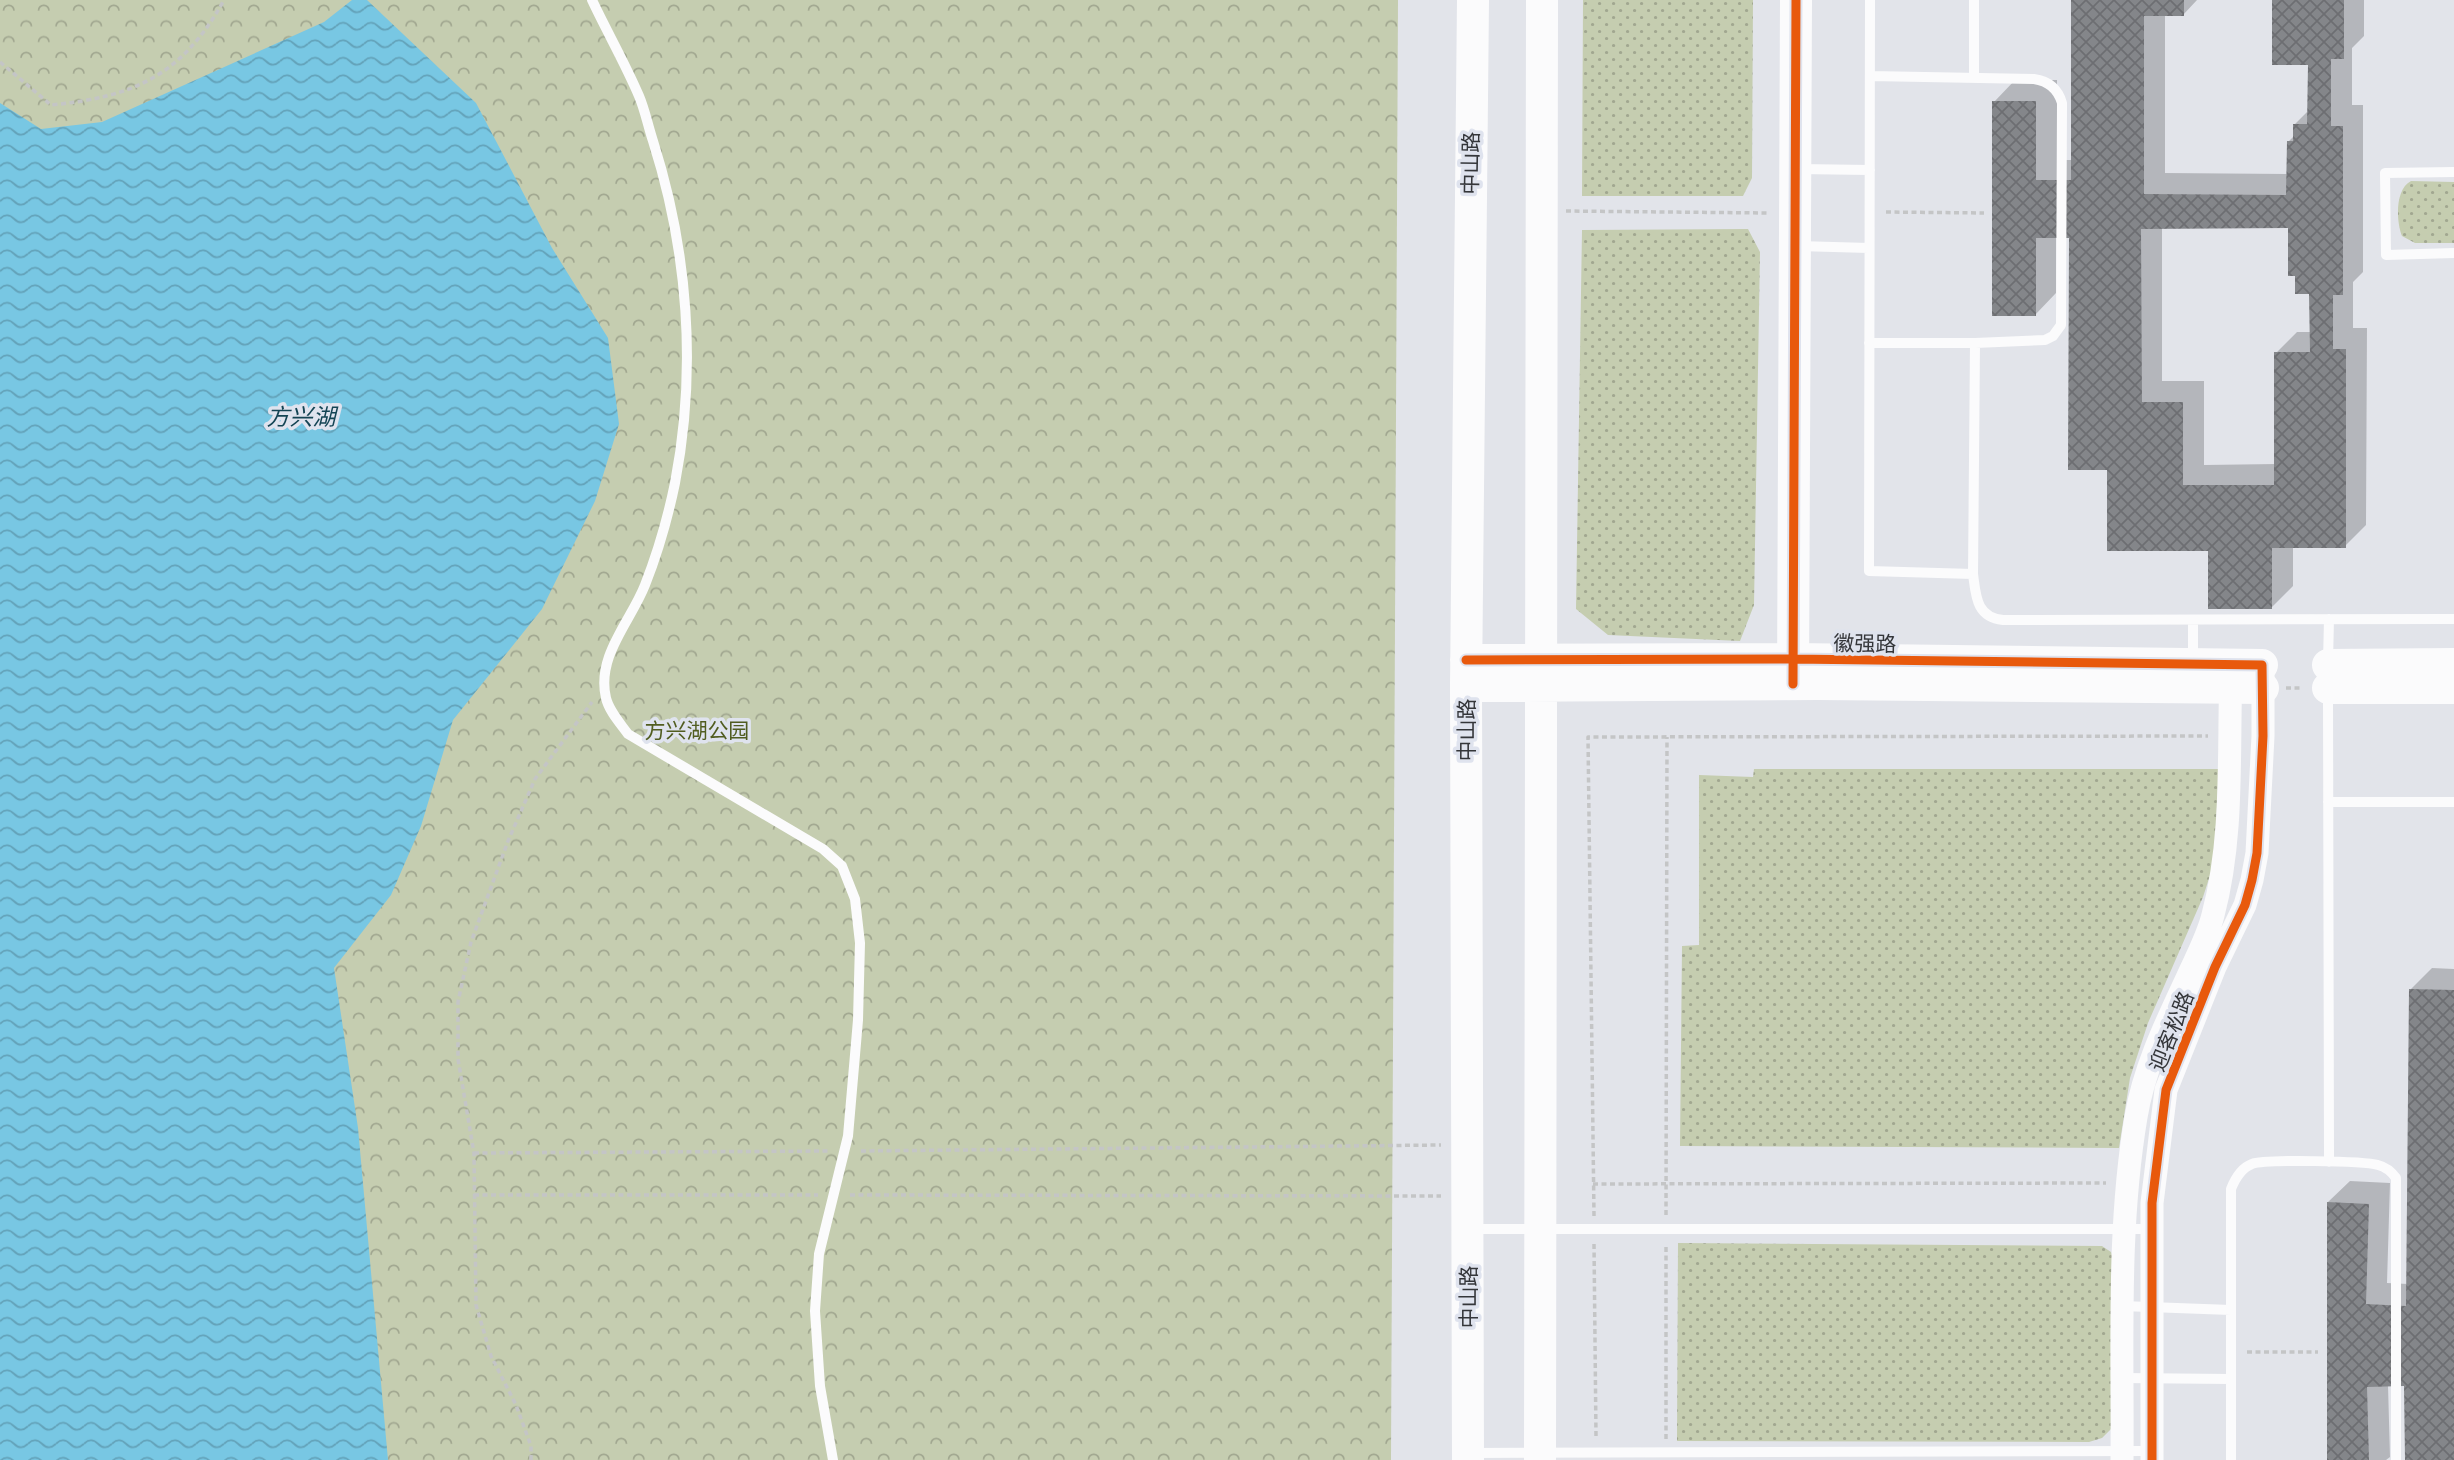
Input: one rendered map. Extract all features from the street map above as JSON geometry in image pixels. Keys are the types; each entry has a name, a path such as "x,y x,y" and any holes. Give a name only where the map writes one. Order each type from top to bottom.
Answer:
{"main road":[{"name":"中山路","path":"1468,1456 1466,673 1468,270 1473,0"},
{"path":"1541,1456 1542,0"},
{"path":"1793,672 1796,0"},
{"path":"2328,677 2454,664"},
{"name":"徽强路","path":"1466,673 1793,672 2247,677"},
{"path":"2328,677 2454,688"}],"street":[{"name":"迎客松路","path":"2122,1455 2123,1229 2137,1115 2147,1072 2213,915 2227,820 2230,736 2247,677"},
{"name":"迎客松路","path":"2152,1455 2152,1203 2166,1090 2215,967 2245,905 2257,853 2247,677"}],"lane":[{"path":"592,0 639,97 659,160 678,243 686,297 684,424 674,484 660,541 644,587 610,653 605,674 606,698 613,715 628,734 823,849 842,866 855,899 860,943 859,1020 848,1136 819,1254 815,1311 820,1386 833,1460"},
{"path":"1870,0 1869,571 1973,575"},
{"path":"1974,0 1974,78"},
{"path":"1870,76 2041,80 2051,85 2059,94 2062,103 2061,325 2053,336 2037,341 1870,343"},
{"path":"1795,169 1870,170"},
{"path":"2454,172 2385,173 2386,255 2454,254"},
{"path":"1795,246 1870,248"},
{"path":"1975,343 1973,575 1978,606 1993,619 2454,619"},
{"path":"2329,619 2329,1162"},
{"path":"2193,620 2193,677"},
{"path":"2328,802 2454,802"},
{"path":"2231,1460 2230,1197 2236,1178 2253,1163 2329,1162 2375,1164 2389,1170 2396,1178 2396,1460"},
{"path":"1468,1229 2152,1229"},
{"path":"2122,1306 2231,1310"},
{"path":"2122,1378 2231,1379"},
{"path":"1468,1456 1541,1456 1596,1452 2152,1455"}],"path":[{"path":"0,62 51,105 87,102 127,91 155,79 187,51 224,0"},
{"path":"1542,211 1795,214"},
{"path":"1870,212 1984,213"},
{"path":"2247,677 2328,677"},
{"path":"531,1460 531,1446 516,1405 491,1356 476,1305 474,1153 458,1059 458,1002 471,942 508,841 535,779 605,685"},
{"path":"1596,1452 1588,737 2230,736"},
{"path":"1666,1452 1667,737"},
{"path":"474,1153 1468,1145"},
{"path":"1593,1184 2128,1183"},
{"path":"474,1195 1468,1196"},
{"path":"2231,1352 2318,1352"}],"green space":[{"name":"方兴湖公园","path":"0,0 1398,0 1391,1460 0,1460"},
{"path":"1583,0 1753,0 1752,178 1743,196 1582,196"},
{"path":"2411,181 2454,182 2454,243 2415,243 2402,236 2398,206 2402,191"},
{"path":"1748,229 1760,252 1754,605 1740,641 1608,635 1576,609 1582,230"},
{"path":"1754,769 2219,769 2214,863 2203,897 2148,1023 2130,1078 2119,1148 1680,1146 1682,946 1699,945 1699,775 1753,777"},
{"path":"1678,1243 2102,1246 2111,1252 2114,1263 2112,1428 2102,1438 2089,1442 1677,1441"}],"water":[{"name":"方兴湖","path":"352,0 367,0 476,103 552,248 608,338 619,424 595,501 542,609 453,720 421,826 391,895 334,968 358,1128 388,1460 0,1460 0,103 41,129 102,122 324,22"}],"building":[{"path":"2071,0 2184,0 2184,16 2144,16 2144,194 2286,195 2287,141 2293,141 2293,124 2307,124 2308,65 2272,65 2272,0 2344,0 2344,59 2331,59 2331,126 2343,126 2343,295 2333,295 2333,349 2346,349 2346,548 2272,548 2272,609 2208,609 2208,551 2107,551 2107,470 2068,470 2069,238 2036,238 2036,316 1992,316 1992,101 2036,101 2036,180 2071,180","holes":["2288,228 2288,276 2295,276 2295,294 2309,294 2310,352 2274,352 2274,485 2183,485 2183,402 2142,402 2141,229"]},
{"path":"2409,989 2454,990 2454,1460 2405,1460 2404,1386 2367,1387 2369,1460 2327,1460 2327,1202 2369,1204 2366,1304 2406,1306"}],"cycle path":[{"path":"1793,684 1796,0"},
{"path":"1466,660 1793,659 2262,665 2263,736 2257,853 2252,880 2245,905 2215,967 2166,1090 2152,1203 2152,1460"}]}
